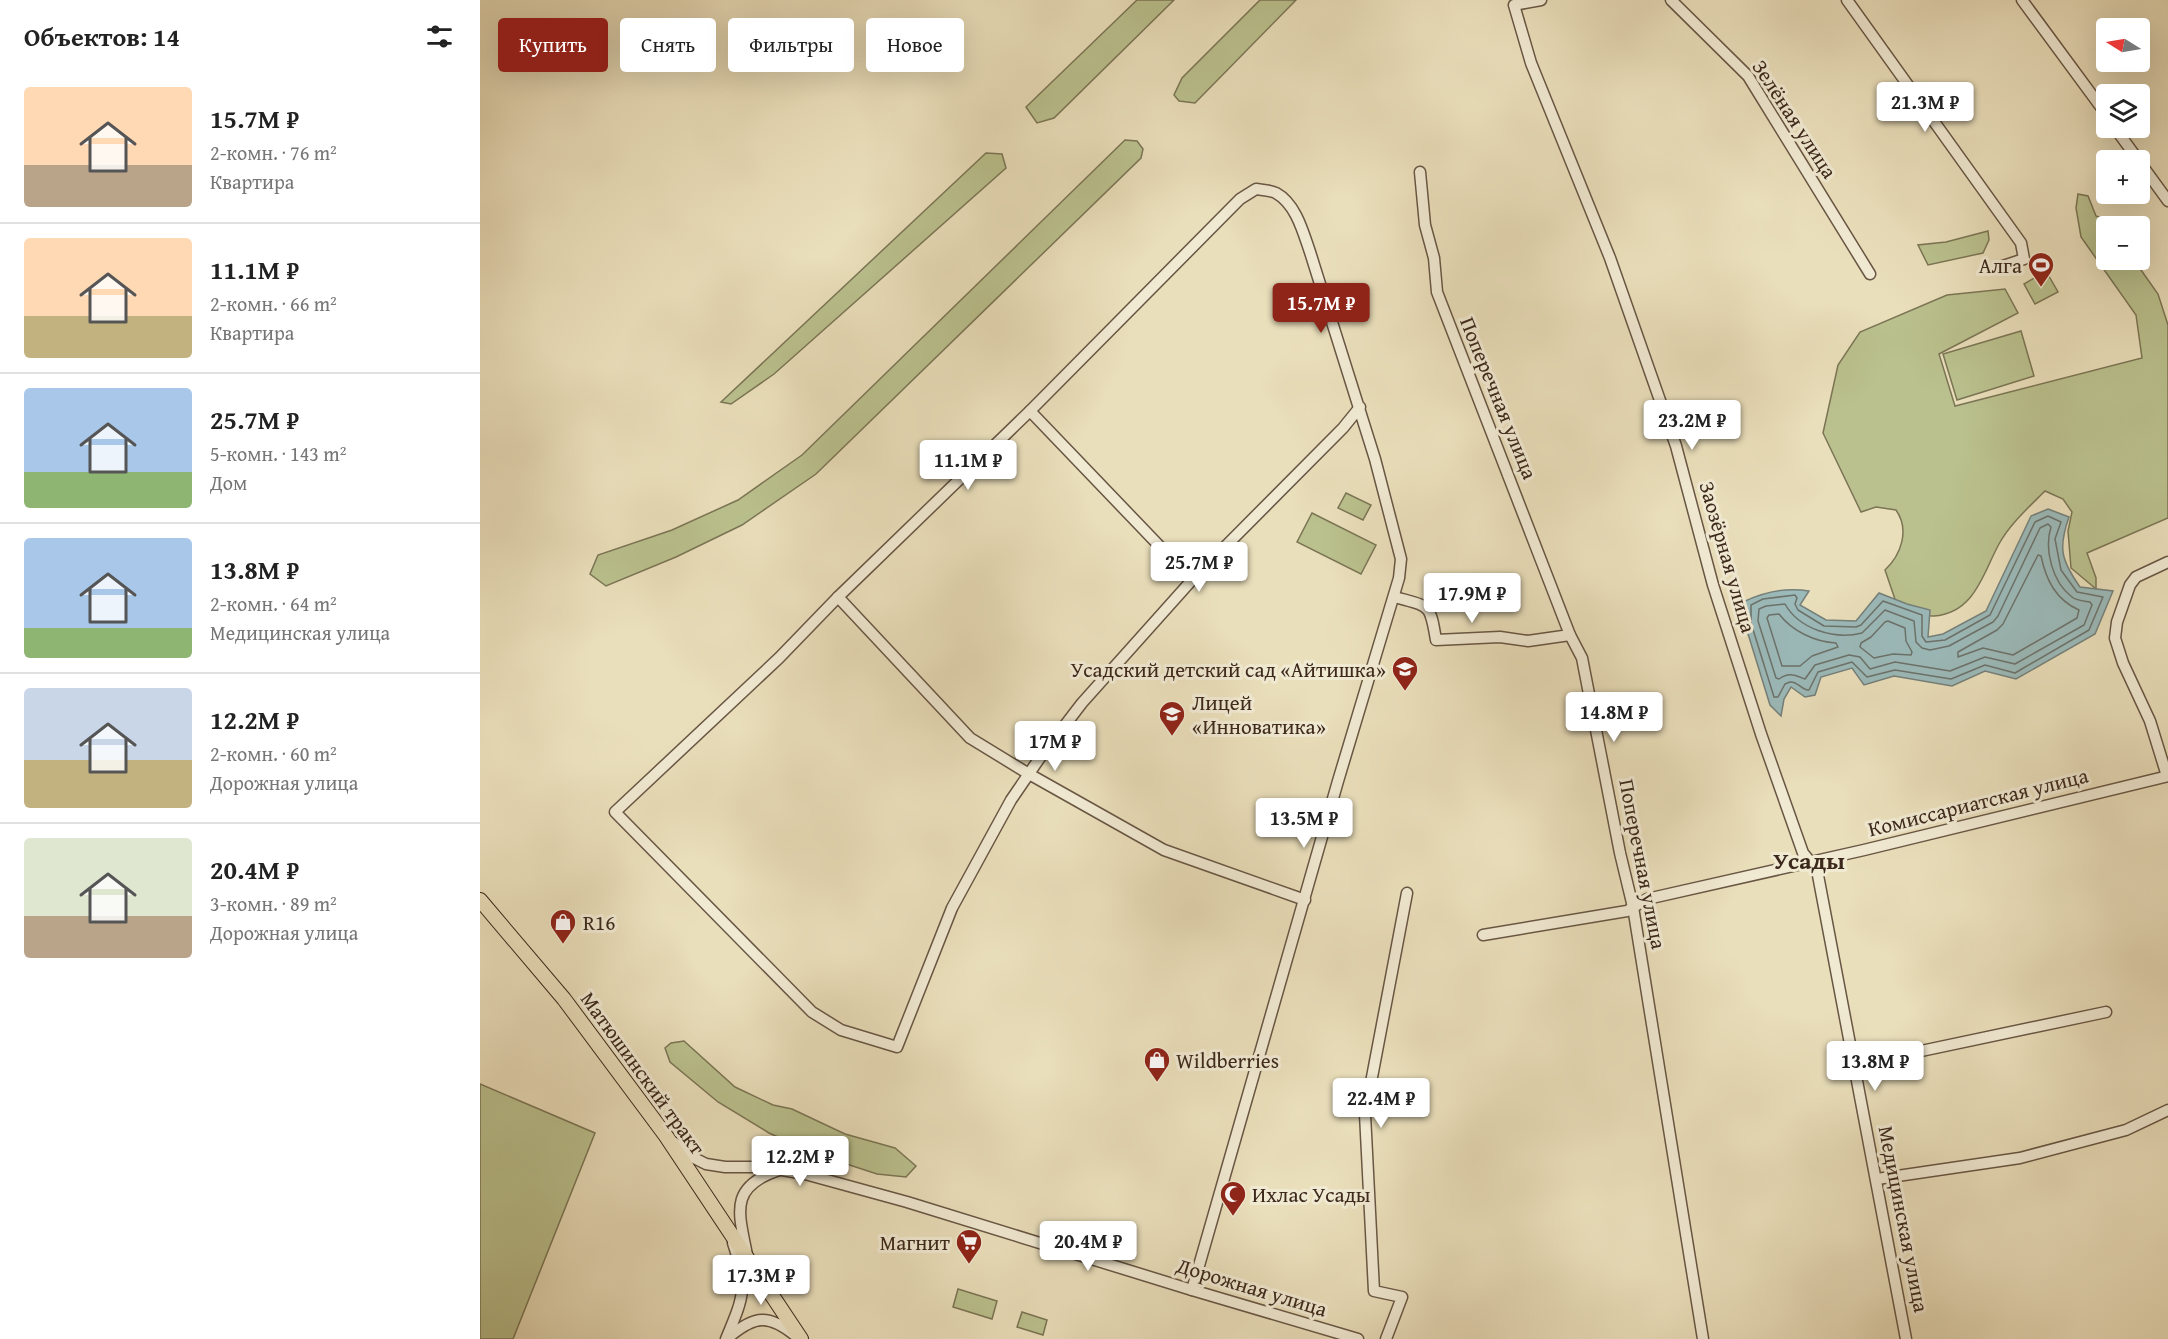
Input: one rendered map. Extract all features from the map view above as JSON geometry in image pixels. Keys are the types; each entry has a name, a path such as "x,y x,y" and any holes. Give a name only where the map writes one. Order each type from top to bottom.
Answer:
{"main road":[{"name":"Матюшинский тракт","path":"480,900 564,999 666,1136 800,1339"}],"street":[{"name":"Заозёрная улица","path":"1541,0 1514,5 1531,63 1610,258 1676,446 1713,585 1758,724 1803,853 1809,861"},
{"name":"Зелёная улица","path":"1671,0 1749,76 1870,274"},
{"path":"1847,0 2021,243 2024,259 2003,266"},
{"path":"2022,0 2096,100"},
{"path":"2122,138 2168,201"},
{"name":"Поперечная улица","path":"1420,172 1425,225 1434,258 1437,292 1570,635 1582,658 1620,853 1633,907 1703,1339"},
{"path":"1192,1290 1338,781 1395,597 1401,559 1360,407 1301,227 1289,205 1275,192 1256,189 1240,199 1030,411 838,597 779,658 615,812 812,1012 841,1030 897,1047 952,908 1011,800 1029,774 1082,703 1192,580 1343,428 1360,407"},
{"path":"1030,411 1192,580"},
{"name":"Комиссариатская улица","path":"1483,935 1627,911 1647,899 2168,776 2150,721 2123,663 2115,638 2117,621 2130,585 2136,577 2168,562"},
{"path":"838,597 970,738 1164,850 1305,900"},
{"path":"1395,597 1426,606 1431,612 1436,640 1500,637 1528,641 1570,635"},
{"name":"Медицинская улица","path":"1809,861 1817,870 1906,1339"},
{"path":"1386,1339 1402,1297 1374,1291 1365,1114 1407,892"},
{"path":"1855,1065 2106,1012"},
{"path":"1877,1179 2020,1158 2126,1130 2168,1110"},
{"name":"Дорожная улица","path":"666,1136 692,1157 706,1164 725,1167 765,1167 806,1174 907,1202 1358,1339"},
{"path":"747,1256 738,1209 741,1198 755,1180 781,1170"},
{"path":"726,1339 740,1305 743,1287 742,1269 728,1228"},
{"path":"726,1339 745,1324 763,1319 782,1325 800,1339"}],"green space":[{"path":"1137,0 1174,0 1054,118 1037,123 1026,107"},
{"path":"1260,0 1296,0 1195,103 1179,101 1174,95 1182,78"},
{"path":"1125,140 1137,141 1143,149 1141,158 816,474 742,525 676,557 606,586 590,574 598,555 672,530 738,500 802,455"},
{"path":"986,153 1002,154 1006,168 774,374 731,404 721,402"},
{"path":"2078,194 2088,196 2096,216 2096,258 2081,237 2076,208"},
{"path":"1988,231 1989,240 1983,253 1928,265 1918,245 1946,242"},
{"path":"2104,270 2141,270 2158,294 2168,325 2168,518 2087,553 2096,578 2096,589 2071,568 2068,531 2072,512 2063,499 2045,491 2009,530 1999,544 1976,590 1959,608 1948,613 1930,616 1898,608 1885,570 1891,564 1902,542 1900,518 1896,510 1876,507 1861,512 1823,433 1838,365 1860,332 1947,295 2005,289 2018,313 1939,354 1955,406 2142,358 2136,315"},
{"name":"Алга","path":"2046,271 2058,292 2035,304 2024,284"},
{"path":"2021,331 2034,376 1957,400 1943,354"},
{"path":"1346,493 1371,505 1363,520 1338,508"},
{"path":"1312,513 1376,545 1361,574 1297,542"},
{"path":"684,1041 735,1087 773,1105 792,1109 845,1134 895,1148 916,1166 906,1177 877,1174 813,1153 769,1133 718,1102 670,1062 665,1048 671,1043"},
{"path":"480,1084 595,1133 513,1339 480,1339"},
{"path":"958,1289 997,1301 992,1319 953,1307"},
{"path":"1022,1312 1047,1320 1043,1335 1017,1327"}],"water":[{"path":"2048,509 2069,517 2063,537 2063,554 2080,587 2113,591 2095,634 2016,679 1985,671 1952,686 1894,676 1864,685 1852,668 1821,677 1815,695 1805,697 1791,687 1784,699 1781,716 1770,705 1745,624 1743,602 1775,591 1809,591 1800,605 1826,620 1856,621 1879,593 1930,610 1928,637 1943,634 1986,611 2031,516"}],"place":[{"name":"Алга","path":"2041,288"},
{"name":"Усадский детский сад «Айтишка»","path":"1405,692"},
{"name":"Лицей «Инноватика»","path":"1172,737"},
{"name":"R16","path":"563,945"},
{"name":"Wildberries","path":"1157,1083"},
{"name":"Ихлас Усады","path":"1233,1217"},
{"name":"Магнит","path":"969,1265"}],"district":[{"name":"Усады","path":"1809,860"}]}
